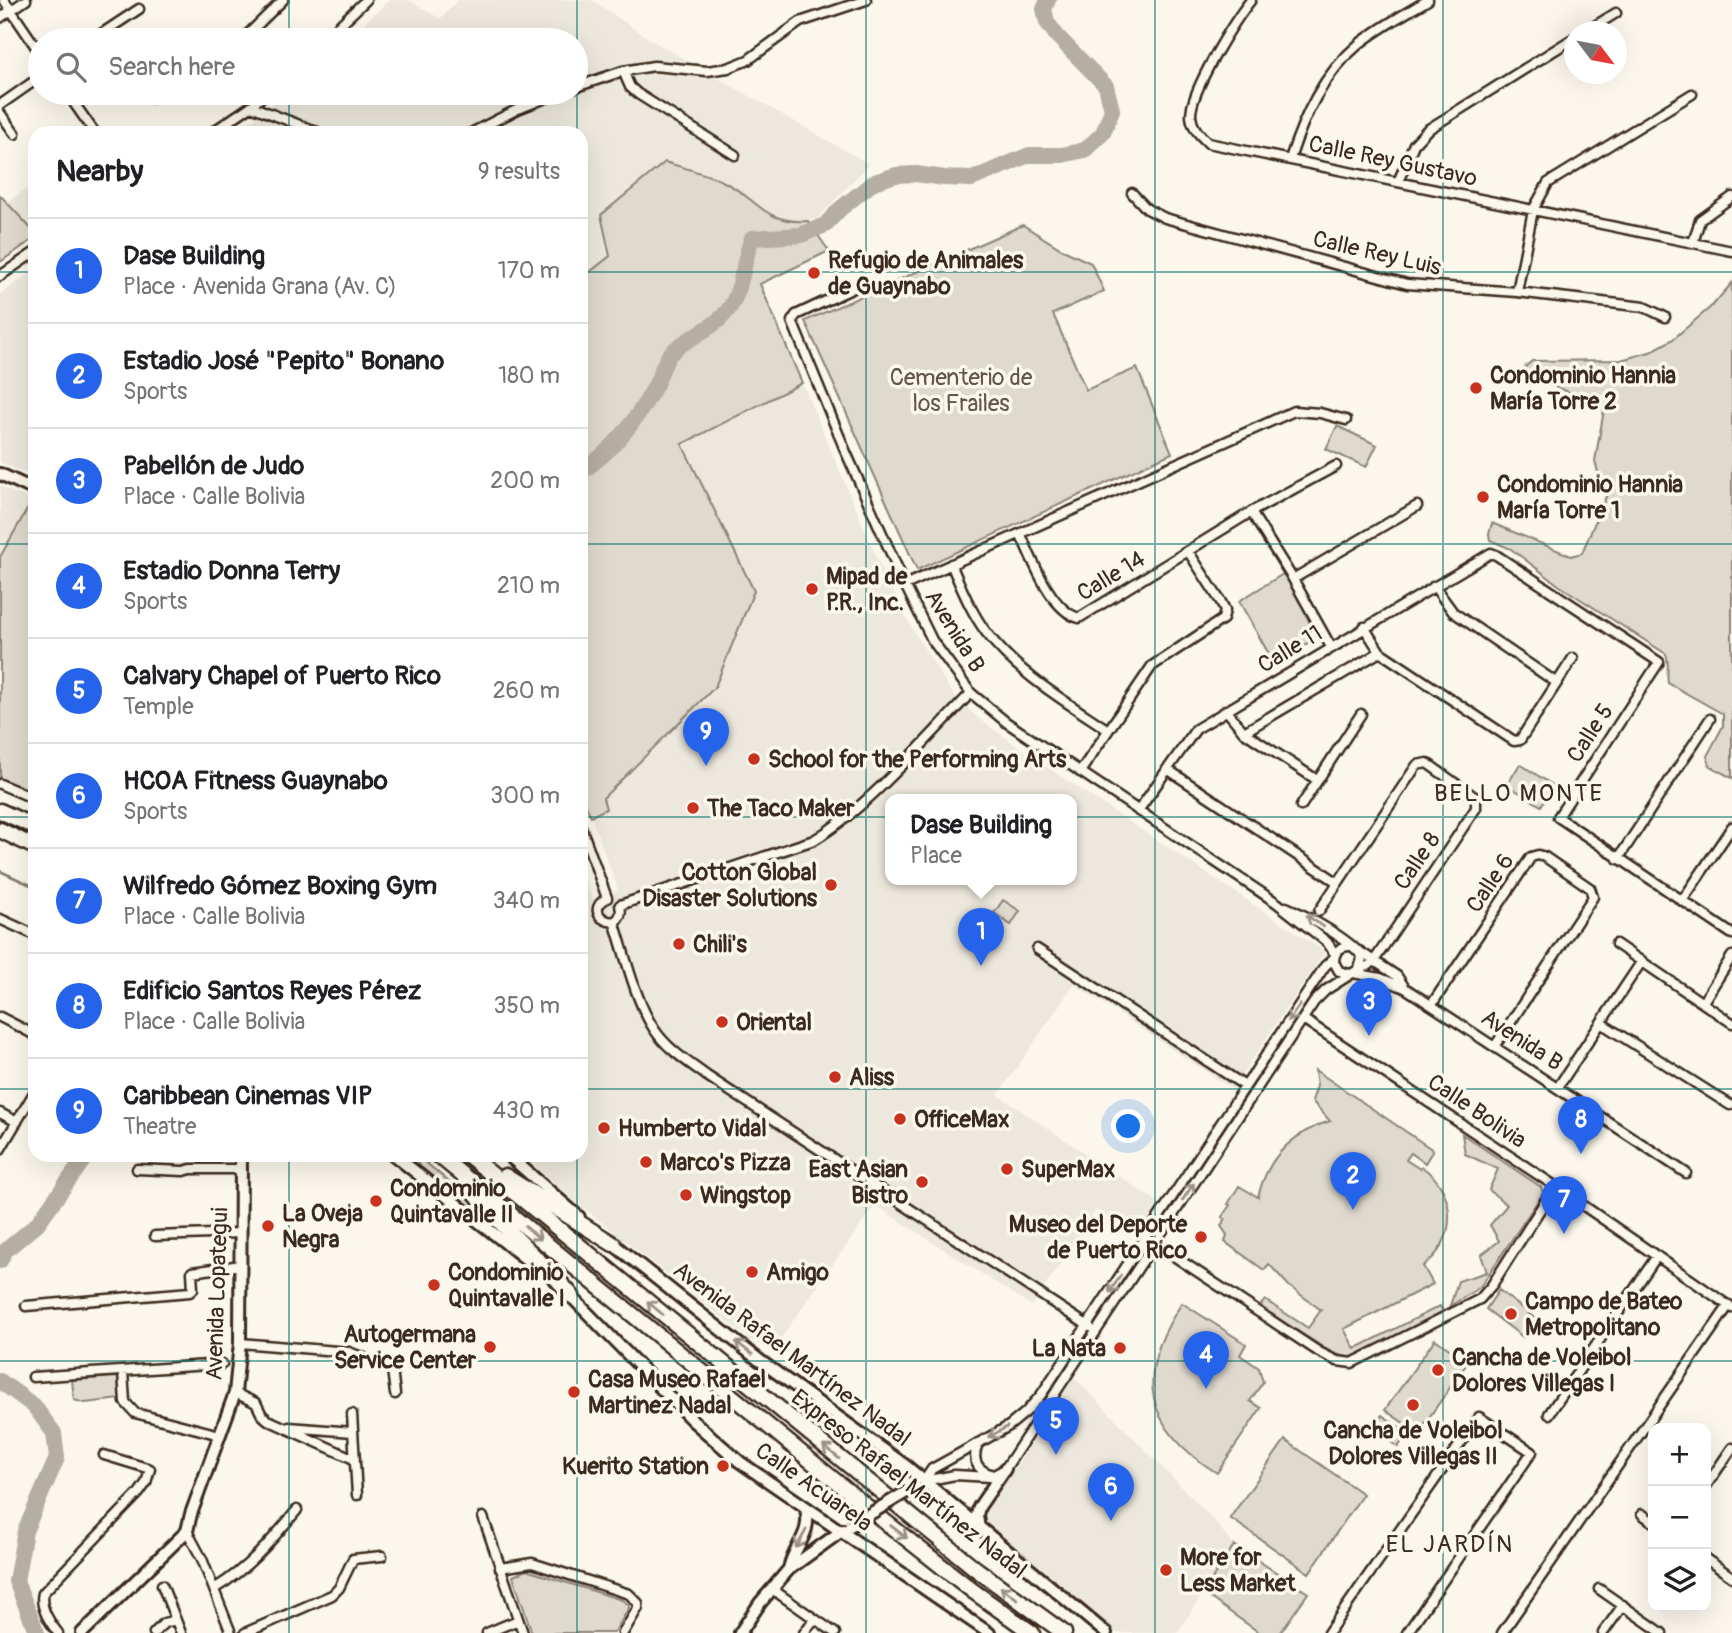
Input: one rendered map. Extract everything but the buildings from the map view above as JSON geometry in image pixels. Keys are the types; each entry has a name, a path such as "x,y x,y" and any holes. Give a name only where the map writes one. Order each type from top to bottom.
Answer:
{"highway":[{"path":"0,811 28,824"},
{"path":"0,830 28,843"},
{"name":"Expreso Rafael Martínez Nadal","path":"446,1162 883,1520 973,1591 1032,1633"},
{"name":"Expreso Rafael Martínez Nadal","path":"477,1162 967,1562 1064,1633"},
{"path":"480,1162 613,1244"},
{"path":"461,1174 486,1206 572,1296"}],"street":[{"path":"4,0 28,35"},
{"path":"0,18 26,0"},
{"path":"254,28 283,0"},
{"path":"337,28 366,0"},
{"path":"588,83 623,71 654,66 707,71 728,68 748,60 800,22 866,0"},
{"name":"Calle Rey Gustavo","path":"1251,0 1206,73 1192,105 1193,125 1208,143 1732,251"},
{"path":"1290,159 1306,114 1325,82 1341,62 1360,44 1428,0"},
{"path":"110,28 139,9"},
{"path":"1603,21 1616,13"},
{"path":"1398,182 1414,144 1427,130 1564,44"},
{"path":"623,71 630,87 638,94 735,155"},
{"path":"0,105 28,85"},
{"path":"1517,292 1532,210 1542,189 1554,178 1692,94"},
{"path":"75,105 90,126"},
{"path":"485,126 528,105"},
{"path":"221,126 251,106 302,126"},
{"path":"0,113 15,134"},
{"name":"Calle Rey Luis","path":"1132,193 1147,209 1165,218 1407,284 1517,292 1644,307 1665,317"},
{"path":"1693,243 1700,220 1732,197"},
{"path":"0,276 28,257"},
{"name":"Avenida B","path":"862,284 796,315 792,321 845,450 932,640 971,693 1006,722 1277,903 1327,942 1335,956"},
{"path":"905,585 1294,411 1320,413 1346,420"},
{"name":"Calle 14","path":"1021,535 1045,586 1055,600 1079,618 1251,512 1336,466"},
{"path":"0,474 28,487"},
{"path":"1293,579 1417,506"},
{"path":"1251,512 1331,647"},
{"path":"1080,772 1152,666 1221,621 1225,615 1221,602 1188,551"},
{"name":"Calle 11","path":"1138,811 1196,729 1491,553"},
{"name":"Calle 5","path":"1491,553 1659,662 1558,817 1732,934"},
{"path":"951,564 984,630 1003,652 1034,680 1108,730"},
{"path":"1434,586 1452,612 1557,682"},
{"path":"1364,628 1380,652 1514,741 1520,740 1573,658"},
{"path":"1244,732 1380,652"},
{"path":"620,905 814,841 835,827 872,793 971,693"},
{"path":"1226,710 1244,732 1317,780"},
{"path":"1301,806 1361,714"},
{"path":"1618,859 1710,719"},
{"name":"Calle 8","path":"1092,1328 1154,1243 1318,997 1374,961 1476,808 1476,798 1427,764 1417,765 1319,911"},
{"path":"1167,769 1337,881"},
{"path":"0,784 28,796"},
{"path":"1682,901 1732,827"},
{"path":"1723,840 1732,845"},
{"path":"588,846 607,898"},
{"name":"Calle 6","path":"1432,1004 1531,857 1545,857 1590,888 1592,897 1495,1046"},
{"path":"607,898 614,899 620,905 621,914 614,921 605,921 598,913 598,906 607,898"},
{"name":"Avenida B","path":"1277,903 1304,914 1350,946"},
{"path":"0,919 28,931"},
{"path":"614,921 643,1007 654,1029 673,1050 708,1076 1092,1328"},
{"path":"1616,944 1732,1023"},
{"path":"979,1529 979,1507 1000,1472 1245,1086 1325,966 1340,948 1350,946 1359,951 1362,958 1354,972 1339,971 1335,965 1335,956"},
{"path":"1037,949 1245,1086"},
{"name":"Avenida B","path":"1359,951 1397,976 1405,988"},
{"path":"1703,1002 1732,956"},
{"path":"1558,1087 1642,961"},
{"name":"Avenida B","path":"1354,972 1405,988 1432,1004 1686,1173"},
{"path":"0,1017 28,1031"},
{"name":"Calle Bolivia","path":"1303,1019 1555,1186 1730,1307"},
{"path":"1601,1023 1730,1105"},
{"path":"0,1150 28,1103"},
{"path":"0,1113 17,1122"},
{"name":"Avenida Lopategui","path":"82,1633 187,1531 235,1393 240,1343 241,1162"},
{"name":"Calle Acuarela","path":"403,1162 572,1296 692,1420 740,1462 806,1509 845,1529 989,1633"},
{"name":"Avenida Rafael Martínez Nadal","path":"516,1162 613,1244 760,1360 924,1481 1105,1633"},
{"path":"137,1169 241,1169"},
{"path":"1154,1243 1319,1352 1337,1361 1352,1363 1480,1298 1498,1276 1555,1186"},
{"path":"155,1236 241,1233"},
{"path":"1549,1413 1657,1256"},
{"path":"26,1306 190,1292 193,1289 192,1272 241,1265"},
{"path":"1502,1633 1730,1307"},
{"path":"924,1481 933,1469 1009,1426 1026,1412 1092,1328"},
{"path":"240,1343 349,1352 392,1369 395,1394"},
{"path":"33,1377 222,1364"},
{"path":"122,1371 125,1402 135,1413 220,1435"},
{"path":"235,1393 256,1403 262,1415 354,1459"},
{"path":"352,1414 357,1495"},
{"path":"1328,1633 1479,1416 1532,1452 1406,1633"},
{"path":"284,1427 353,1432"},
{"path":"978,1443 974,1455 976,1464 984,1472 1000,1472"},
{"path":"1711,1479 1732,1448"},
{"path":"58,1633 44,1609 41,1601 43,1594 139,1493 146,1483 150,1469 104,1455"},
{"path":"740,1633 789,1569 845,1529 924,1481 955,1475 986,1478 1000,1472"},
{"path":"789,1569 792,1555 808,1525 806,1509"},
{"path":"214,1589 245,1567 297,1510"},
{"path":"1642,1514 1648,1518"},
{"path":"483,1517 523,1633"},
{"path":"187,1531 231,1633"},
{"path":"245,1633 332,1595 339,1588 353,1559 382,1556"},
{"path":"1711,1562 1732,1577"},
{"path":"500,1568 532,1563 629,1594 638,1603 638,1608 622,1633"},
{"path":"162,1584 181,1633"},
{"path":"772,1589 835,1633"},
{"path":"1599,1589 1662,1633"},
{"path":"1603,1633 1623,1605"},
{"path":"804,1633 814,1619"},
{"path":"154,1633 164,1623 176,1620"},
{"path":"487,1633 518,1620"}],"shaded area":[{"path":"389,0 409,0 440,19 458,0 592,0 651,40 869,164 817,219 794,222 775,218 722,181 665,162 610,256 588,273 588,126 244,126 273,105 588,105 588,28 359,28"},
{"path":"28,188 28,226 6,203"},
{"path":"28,275 28,475 0,462 0,294"},
{"path":"802,383 883,572 910,625 954,696 982,721 1041,763 1325,952 1232,1089 1074,984 998,1095 1159,1203 1136,1237 1096,1210 1032,1306 875,1205 778,1342 759,1344 562,1191 531,1162 588,1162 588,888 592,899 618,890 591,816 606,809 603,798 715,687 754,591 681,444"},
{"path":"0,486 28,499 28,508 0,557"},
{"path":"1074,1377 1208,1514 1234,1545 1177,1633 1115,1633 1048,1579 988,1525 985,1517 989,1507"}],"green space":[{"path":"665,162 722,181 770,214 793,221 808,221 829,251 760,284 802,383 682,444 754,591 715,687 603,798 606,809 591,816 588,810 588,273 610,256 601,215"},
{"path":"0,195 28,225 28,243 0,262"},
{"name":"Cementerio de los Frailes","path":"1023,225 1063,250 1091,263 1104,291 1053,314 1086,390 1137,368 1172,453 917,570 805,321"},
{"path":"1732,283 1732,778 1710,766 1707,756 1723,726 1723,714 1668,683 1666,654 1560,586 1511,549 1490,540 1489,534 1492,523 1571,556 1582,553 1607,494 1608,483 1598,472 1595,461 1604,410 1596,402 1525,376 1525,367 1532,361 1621,360 1650,352 1672,340 1713,305"},
{"path":"1337,426 1377,445 1366,467 1326,449"},
{"path":"28,508 28,791 0,780 0,557"},
{"path":"1288,571 1316,638 1274,663 1239,601"},
{"path":"1520,764 1554,786 1541,806 1507,785"},
{"path":"1003,900 1020,911 1011,925 994,913"},
{"path":"1315,1070 1433,1150 1425,1163 1411,1153 1406,1160 1420,1169 1422,1167 1434,1177 1442,1189 1449,1216 1443,1244 1423,1266 1433,1284 1344,1329 1355,1349 1440,1306 1444,1313 1351,1358 1332,1353 1263,1309 1261,1305 1265,1300 1308,1328 1321,1310 1289,1286 1269,1264 1264,1270 1225,1242 1227,1235 1221,1226 1225,1219 1222,1217 1239,1186 1258,1197 1268,1170 1283,1149 1304,1132 1330,1121 1312,1101 1317,1086"},
{"path":"1462,1134 1541,1187 1543,1193 1480,1287 1450,1306 1458,1281 1487,1272 1481,1255 1499,1241 1490,1225 1507,1205 1489,1190 1498,1169 1465,1154"},
{"path":"411,1162 425,1162 489,1216 486,1220"},
{"name":"Campo de Bateo Metropolitano","path":"1499,1290 1537,1320 1523,1337 1486,1309"},
{"path":"1182,1303 1246,1344 1240,1355 1259,1368 1263,1382 1250,1401 1261,1408 1217,1473 1192,1455 1174,1437 1161,1418 1154,1397 1152,1376 1157,1353"},
{"path":"1435,1339 1468,1362 1418,1433 1385,1410"},
{"path":"118,1377 120,1399 85,1403 74,1400 72,1380"},
{"path":"1382,1415 1408,1433 1398,1447 1373,1429"},
{"path":"1285,1440 1363,1494 1309,1573 1230,1518"},
{"path":"1234,1545 1308,1593 1280,1633 1260,1633 1203,1593"},
{"path":"526,1570 622,1600 629,1608 614,1633 532,1633 513,1576"}],"waterway":[{"path":"588,467 614,445 631,424 654,388 670,354 716,322 729,309 738,290 752,238 801,235 825,225 840,209 874,182 896,175 972,179 1029,155 1062,155 1085,150 1103,133 1112,110 1106,86 1057,36 1047,22 1044,9 1048,0"},
{"path":"0,871 28,884"},
{"path":"0,1261 5,1251 37,1224 82,1162"},
{"path":"0,1381 34,1406 54,1433 57,1458 25,1531 16,1581 37,1633"}],"place":[{"name":"Refugio de Animales de Guaynabo","path":"814,273"},
{"name":"Condominio Hannia María Torre 2","path":"1476,388"},
{"name":"Condominio Hannia María Torre 1","path":"1483,497"},
{"name":"Mipad de P.R., Inc.","path":"812,589"},
{"name":"School for the Performing Arts","path":"754,759"},
{"name":"Caribbean Cinemas VIP","path":"706,766"},
{"name":"The Taco Maker","path":"693,808"},
{"name":"Cotton Global Disaster Solutions","path":"831,885"},
{"name":"Chili's","path":"679,944"},
{"name":"Dase Building","path":"981,966"},
{"name":"Oriental","path":"722,1022"},
{"name":"Pabellón de Judo","path":"1369,1036"},
{"name":"Aliss","path":"835,1077"},
{"name":"OfficeMax","path":"900,1119"},
{"name":"Humberto Vidal","path":"604,1128"},
{"name":"Edificio Santos Reyes Pérez","path":"1581,1154"},
{"name":"Marco's Pizza","path":"646,1162"},
{"name":"SuperMax","path":"1007,1169"},
{"name":"East Asian Bistro","path":"922,1182"},
{"name":"Wingstop","path":"686,1195"},
{"name":"Condominio Quintavalle II","path":"376,1201"},
{"name":"Estadio José \"Pepito\" Bonano","path":"1353,1210"},
{"name":"La Oveja Negra","path":"268,1226"},
{"name":"Wilfredo Gómez Boxing Gym","path":"1564,1234"},
{"name":"Museo del Deporte de Puerto Rico","path":"1201,1237"},
{"name":"Amigo","path":"752,1272"},
{"name":"Condominio Quintavalle I","path":"434,1285"},
{"name":"Campo de Bateo Metropolitano","path":"1511,1314"},
{"name":"Autogermana Service Center","path":"490,1347"},
{"name":"La Nata","path":"1120,1348"},
{"name":"Cancha de Voleibol Dolores Villegas I","path":"1438,1370"},
{"name":"Estadio Donna Terry","path":"1206,1389"},
{"name":"Casa Museo Rafael Martinez Nadal","path":"574,1392"},
{"name":"Cancha de Voleibol Dolores Villegas II","path":"1413,1405"},
{"name":"Calvary Chapel of Puerto Rico","path":"1056,1455"},
{"name":"Kuerito Station","path":"723,1466"},
{"name":"HCOA Fitness Guaynabo","path":"1111,1521"},
{"name":"More for Less Market","path":"1166,1570"}],"district":[{"name":"BELLO MONTE","path":"1519,793"},
{"name":"EL JARDÍN","path":"1450,1544"}]}
